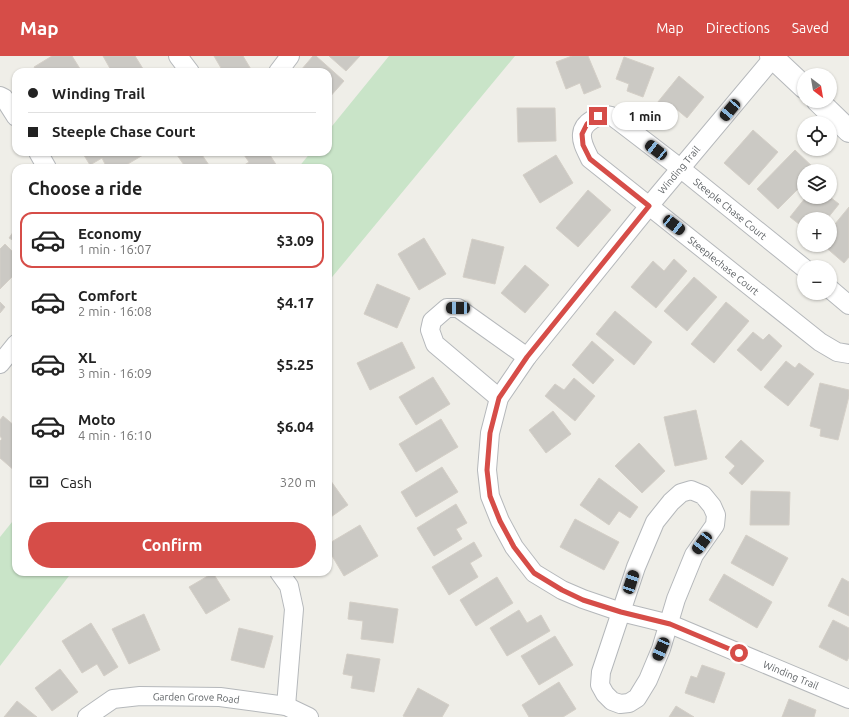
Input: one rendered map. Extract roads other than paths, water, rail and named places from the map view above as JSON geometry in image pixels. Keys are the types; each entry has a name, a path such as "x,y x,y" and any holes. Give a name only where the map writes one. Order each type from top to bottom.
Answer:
{"street":[{"path":"178,56 187,68"},
{"path":"281,68 290,56"},
{"path":"772,57 797,80"},
{"name":"Winding Trail","path":"772,57 527,357 499,398 490,433 487,470 490,496 500,521 514,547 534,573 562,590 583,600 621,612 670,624 849,699"},
{"path":"0,96 4,98 12,111"},
{"path":"825,108 849,131"},
{"name":"Steeple Chase Court","path":"590,159 583,145 582,134 587,124 598,116 611,116 680,168 797,262"},
{"name":"Steeplechase Court","path":"590,159 820,342 837,352 849,354"},
{"path":"837,295 849,305"},
{"path":"499,398 435,344 430,330 432,321 447,308 458,308 527,357"},
{"path":"0,364 12,349"},
{"path":"691,490 703,495 712,506 716,515 714,525 694,555 676,600 670,624 661,649 642,692 637,698 629,703 620,704 612,701 605,694 600,685 601,672 621,612 636,567 655,522 681,493 691,490"},
{"path":"282,576 289,586 294,609 286,706"},
{"name":"Garden Grove Road","path":"87,717 113,699 140,696 220,697 286,706 309,717"}]}
